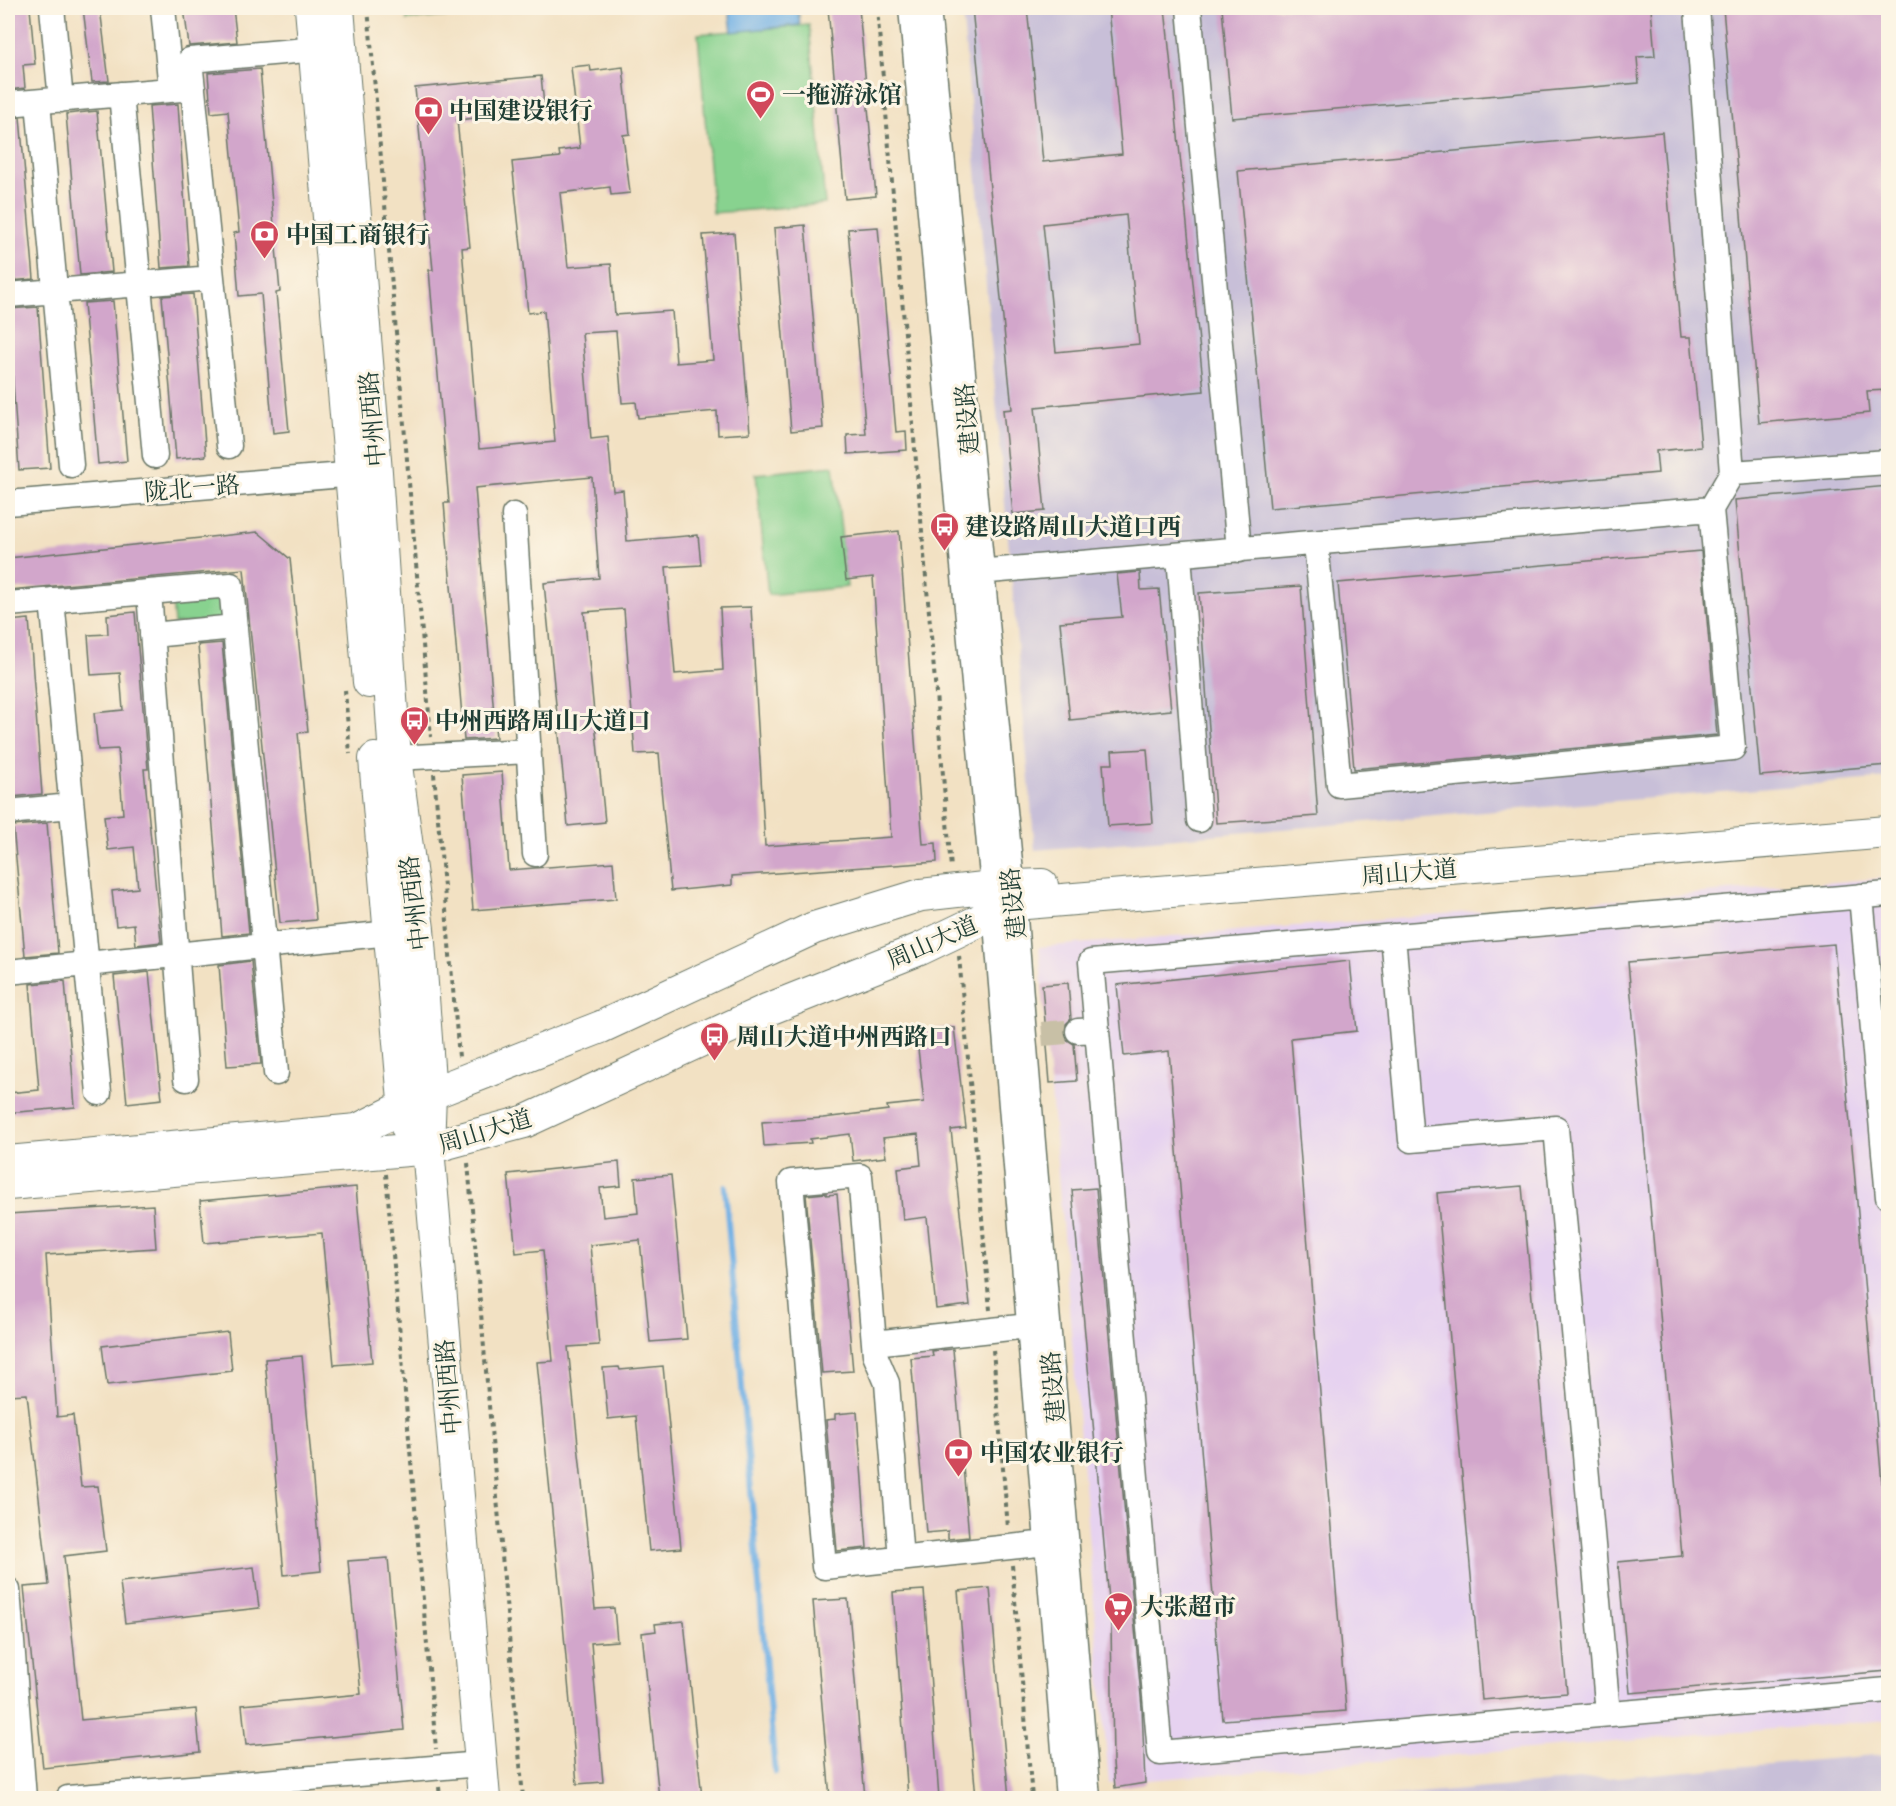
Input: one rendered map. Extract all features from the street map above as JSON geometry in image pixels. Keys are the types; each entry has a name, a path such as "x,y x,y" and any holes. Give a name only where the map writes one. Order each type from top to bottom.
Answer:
{"main road":[{"name":"中州西路","path":"310,8 328,48"},
{"name":"中州西路","path":"338,8 328,48 364,473 395,758 418,930 418,1149 471,1764 465,1798"},
{"name":"中州西路","path":"364,473 390,933 417,1100"},
{"name":"周山大道","path":"8,1185 418,1149 524,1122 769,1009 920,949 1003,898 1888,814"},
{"name":"周山大道","path":"8,1162 357,1130 417,1100 602,1027 814,928 921,895 1003,898 1888,832"},
{"name":"中州西路","path":"471,1764 484,1798"}],"street":[{"path":"52,8 49,101 55,291 71,465"},
{"path":"163,8 182,89 212,278 229,446"},
{"name":"建设路","path":"911,8 972,573 1003,898 1023,1036 1088,1798"},
{"name":"建设路","path":"928,8 972,573"},
{"path":"1190,8 1239,550"},
{"path":"1316,543 1339,785 1733,748 1711,509 1732,473 1697,8"},
{"path":"182,89 190,60 328,48"},
{"path":"8,104 182,89"},
{"path":"121,94 155,456"},
{"path":"8,295 212,278"},
{"path":"1732,473 1888,462"},
{"name":"陇北一路","path":"8,503 364,473"},
{"path":"972,573 1711,509"},
{"path":"514,516 536,854"},
{"path":"1179,555 1199,820"},
{"path":"8,604 231,585 276,1073"},
{"path":"149,592 186,1079"},
{"path":"52,600 99,1093"},
{"path":"152,635 235,627"},
{"path":"395,758 529,751"},
{"path":"8,812 71,807"},
{"path":"1888,894 1091,962 1088,1030 1160,1752 1888,1690"},
{"path":"1861,896 1888,1197"},
{"path":"8,972 390,933"},
{"path":"1393,936 1411,1140 1556,1128 1608,1714"},
{"name":"建设路","path":"1023,1036 1029,1326 1068,1798"},
{"path":"901,1559 887,1383 875,1355 860,1176 791,1182 824,1567 901,1559 1047,1543"},
{"path":"874,1343 1029,1326"},
{"path":"8,1590 24,1798"},
{"path":"68,1798 471,1764"}],"path":[{"path":"368,8 461,1082"},
{"path":"466,1138 523,1798"}],"shaded area":[{"path":"962,8 1888,8 1888,778 1035,850"},
{"path":"1888,878 1888,1720 1109,1783 1039,947"},
{"path":"1888,1754 1888,1798 1370,1798"}],"green space":[{"path":"406,8 536,8 407,20"},
{"name":"一拖游泳馆","path":"809,25 825,204 713,213 698,34"},
{"path":"834,466 847,587 768,595 756,474"},
{"path":"222,593 224,620 174,624 172,598"}],"water":[{"path":"729,8 798,8 800,25 732,32"}],"building":[{"path":"8,8 30,8 35,64 23,65 25,88 8,90"},
{"path":"83,8 100,8 109,81 92,82"},
{"path":"184,8 233,8 237,42 189,46"},
{"path":"828,8 859,8 876,196 845,199"},
{"path":"972,8 1027,8 1043,162 1122,154 1108,8 1165,8 1204,391 1035,407 1045,511 1013,514 1003,410 1012,409","holes":["1126,215 1139,344 1056,352 1043,224"]},
{"path":"1222,8 1651,8 1655,56 1637,57 1639,83 1232,118"},
{"path":"1723,8 1888,8 1888,390 1867,391 1869,413 1759,423"},
{"path":"590,65 591,71 623,67 630,134 623,135 630,193 611,195 610,187 560,193 568,267 611,264 615,315 672,311 676,363 713,360 703,235 734,233 750,433 718,435 717,411 638,418 636,402 622,403 616,331 582,333 591,439 608,437 613,491 623,490 627,541 698,535 701,565 666,567 675,674 723,670 720,608 751,607 765,846 891,837 873,577 846,580 841,537 899,531 923,844 936,843 937,862 732,876 732,885 671,891 659,753 635,754 624,609 584,612 605,822 568,826 544,583 599,578 592,477 475,488 496,738 464,740 444,503 449,503 429,270 433,270 415,88 541,76 544,105 533,106 534,112 457,120 470,247 462,248 479,449 555,442 544,311 528,313 512,162 560,157 559,151 580,148 571,67"},
{"path":"260,69 280,292 276,293 289,431 273,433 261,294 239,296 234,233 239,232 228,111 211,113 208,73"},
{"path":"178,104 189,266 161,268 149,106"},
{"path":"97,111 112,272 80,275 66,114"},
{"path":"20,117 34,279 8,281 8,118"},
{"path":"1662,132 1681,337 1691,337 1701,447 1656,451 1658,473 1270,508 1238,171"},
{"path":"805,225 823,428 791,431 774,228"},
{"path":"878,227 896,432 906,431 907,450 848,454 847,435 866,434 848,229"},
{"path":"193,294 206,456 176,459 162,296"},
{"path":"113,301 127,461 98,464 84,303"},
{"path":"38,307 50,468 19,470 8,309"},
{"path":"1888,486 1888,765 1760,776 1735,500"},
{"path":"258,532 290,559 308,732 298,733 316,920 280,923 244,569 8,590 8,558"},
{"path":"1701,551 1717,735 1354,769 1338,583"},
{"path":"1140,572 1141,590 1159,589 1171,710 1070,720 1060,622 1122,617 1117,574"},
{"path":"1301,586 1318,816 1216,823 1199,593"},
{"path":"135,612 148,769 144,769 161,942 136,945 134,924 116,926 112,891 138,888 134,847 108,850 104,816 123,814 118,749 98,750 94,713 123,710 120,673 91,675 88,635 108,634 107,615"},
{"path":"29,619 42,794 11,797 8,796 8,621"},
{"path":"222,643 249,933 222,936 198,645"},
{"path":"1147,749 1153,823 1108,826 1103,764 1113,764 1112,751"},
{"path":"502,772 509,870 613,862 616,899 473,910 462,775"},
{"path":"47,823 58,953 25,956 13,826"},
{"path":"1834,944 1888,1551 1888,1671 1630,1693 1618,1562 1682,1556 1628,962"},
{"path":"251,961 261,1064 227,1066 219,965"},
{"path":"1350,961 1357,1031 1291,1038 1346,1711 1223,1720 1169,1051 1124,1056 1117,985"},
{"path":"149,972 162,1099 127,1103 114,976"},
{"path":"65,981 75,1107 8,1113 8,1093 39,1090 30,984"},
{"path":"1068,983 1071,1019 1066,1024 1064,1032 1066,1039 1074,1044 1077,1081 1050,1083 1042,985"},
{"path":"954,1027 966,1128 951,1130 970,1305 936,1309 927,1217 903,1220 898,1168 921,1165 918,1134 883,1138 886,1157 853,1161 850,1134 810,1139 811,1143 764,1146 762,1122 823,1118 888,1110 887,1106 924,1102 916,1031"},
{"path":"619,1162 621,1186 600,1188 603,1217 638,1213 635,1178 671,1175 687,1339 650,1342 640,1240 590,1245 599,1345 568,1347 595,1609 614,1608 617,1641 591,1643 603,1782 577,1784 537,1362 553,1361 543,1250 516,1253 508,1174"},
{"path":"1522,1186 1567,1693 1482,1700 1437,1193"},
{"path":"356,1187 372,1362 334,1365 322,1233 204,1243 200,1201"},
{"path":"1096,1188 1142,1708 1145,1783 1115,1788 1111,1622 1072,1190"},
{"path":"826,1193 826,1195 837,1194 853,1371 822,1373 806,1195"},
{"path":"153,1205 156,1248 46,1255 57,1417 73,1415 81,1487 98,1486 106,1551 64,1556 81,1720 196,1709 200,1752 43,1768 24,1587 49,1585 27,1394 9,1395 8,1214"},
{"path":"228,1332 232,1371 107,1385 102,1346"},
{"path":"953,1349 969,1537 948,1539 948,1531 926,1533 911,1358 933,1356 932,1351"},
{"path":"302,1356 321,1571 284,1575 265,1359"},
{"path":"663,1366 681,1548 649,1551 636,1416 608,1419 603,1368 619,1367 620,1370"},
{"path":"857,1412 867,1548 837,1551 826,1420 835,1419 835,1414"},
{"path":"388,1558 404,1730 246,1745 242,1705 361,1694 348,1561"},
{"path":"254,1567 259,1608 125,1623 120,1582"},
{"path":"990,1588 1009,1798 976,1798 958,1591"},
{"path":"924,1590 939,1798 908,1798 893,1592"},
{"path":"848,1599 865,1798 830,1798 813,1601"},
{"path":"684,1621 702,1798 659,1798 642,1633 656,1631 655,1624"}],"waterway":[{"path":"725,1187 775,1772"}],"tunnel":[{"path":"1042,1034 1078,1031"}],"place":[{"name":"一拖游泳馆","path":"761,120"},
{"name":"中国建设银行","path":"428,136"},
{"name":"中国工商银行","path":"265,260"},
{"name":"建设路周山大道口西","path":"944,552"},
{"name":"中州西路周山大道口","path":"414,746"},
{"name":"周山大道中州西路口","path":"715,1062"},
{"name":"中国农业银行","path":"959,1478"},
{"name":"大张超市","path":"1119,1632"}]}
